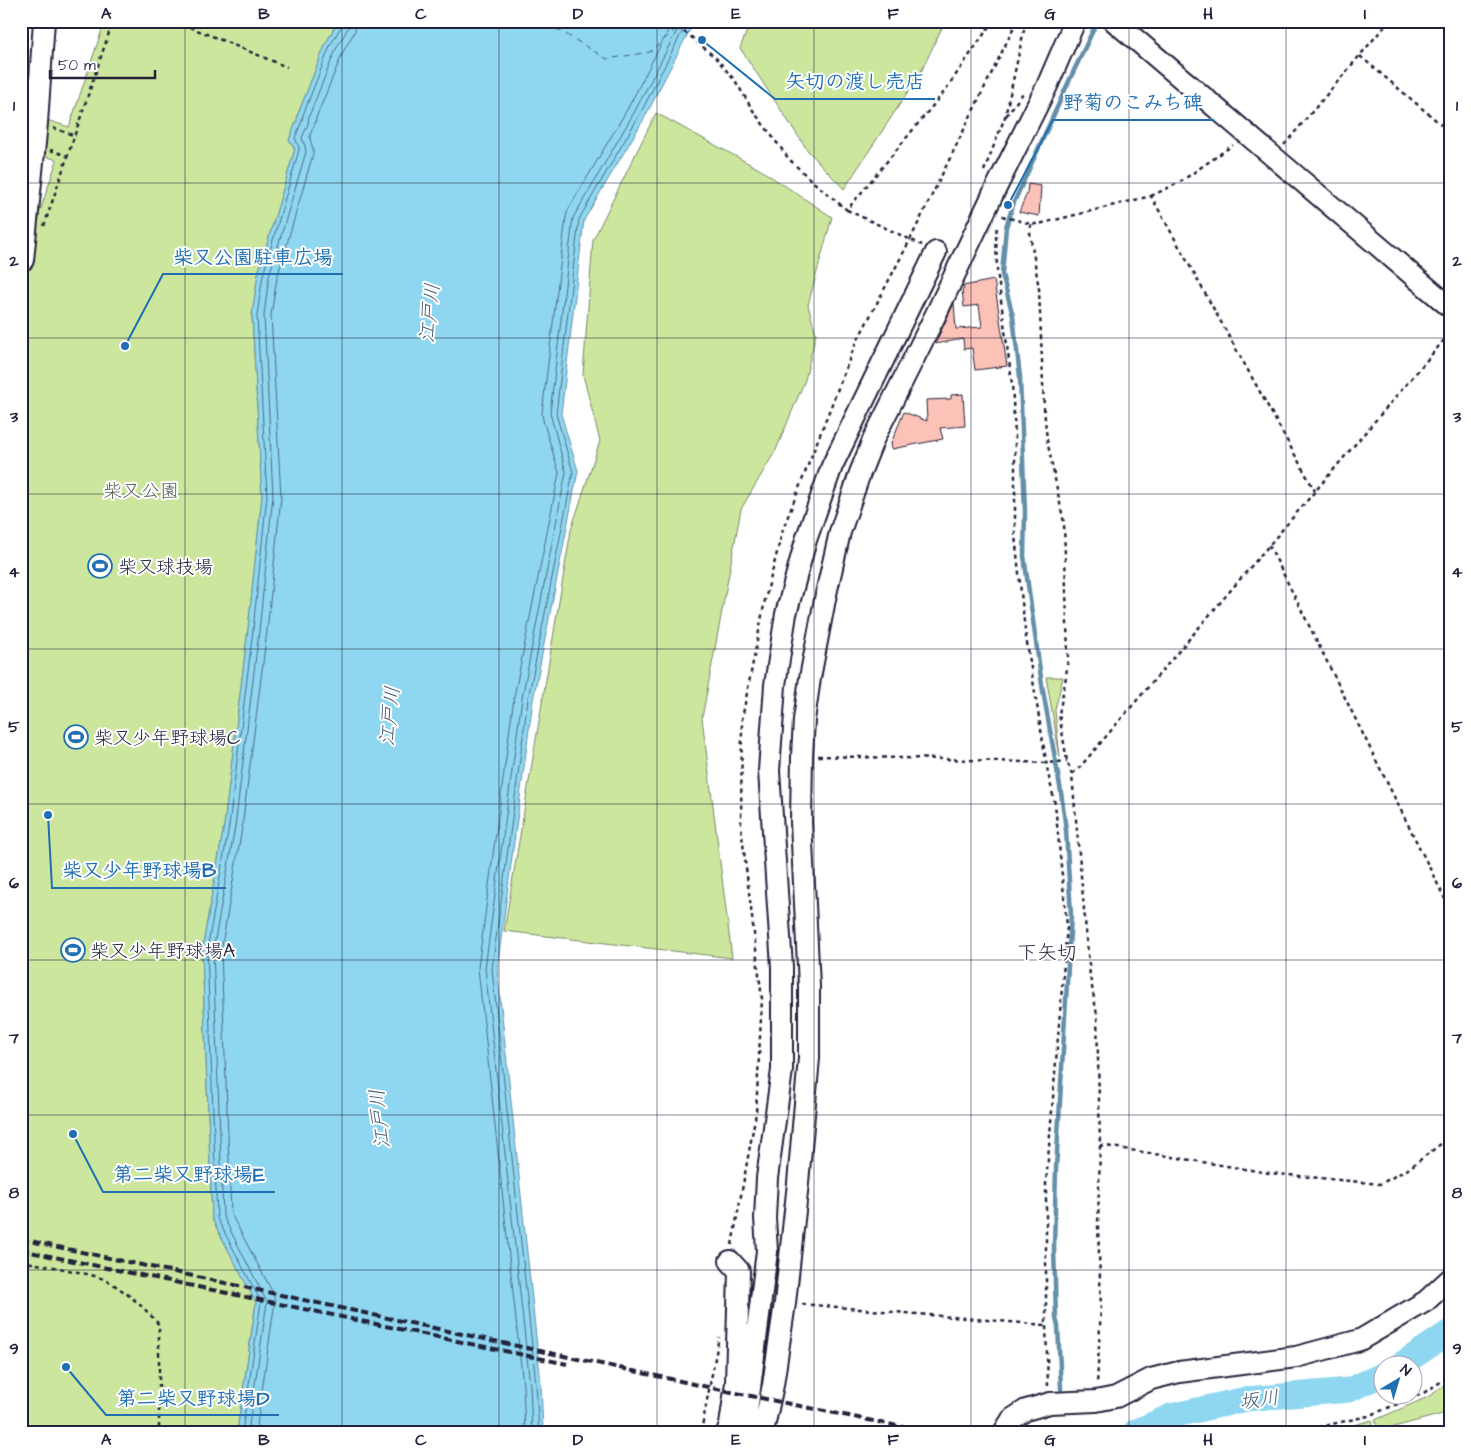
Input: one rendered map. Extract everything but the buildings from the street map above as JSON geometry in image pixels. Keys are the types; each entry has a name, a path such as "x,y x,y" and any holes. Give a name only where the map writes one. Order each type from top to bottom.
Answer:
{"street":[{"path":"22,263 37,123 44,21"},
{"path":"743,1430 773,1385 785,1303 798,1183 809,1058 809,986 801,822 802,756 810,678 824,602 840,532 874,438 1047,86 1075,21"},
{"path":"1114,21 1450,307"},
{"path":"22,263 41,236"},
{"path":"743,1430 767,1251 765,1218 767,1178 782,1070 782,967 768,771 775,685 786,614 806,540 832,466 936,252"},
{"path":"730,1261 739,1271 736,1383 743,1430"},
{"path":"1004,1432 1012,1419 1026,1410 1050,1403 1096,1401 1116,1397 1151,1379 1179,1372 1296,1357 1360,1340 1426,1301 1450,1278"}],"path":[{"path":"41,236 113,21"},
{"path":"174,21 287,68"},
{"path":"847,210 944,92 993,21"},
{"path":"983,172 1005,117 1026,21"},
{"path":"1273,158 1389,21"},
{"path":"677,28 689,35 717,59 736,82 754,112 789,159 812,181 847,210 910,240"},
{"path":"1360,56 1450,132"},
{"path":"52,128 76,136"},
{"path":"1000,216 1031,224 1040,224 1151,196 1180,182 1246,135"},
{"path":"46,149 69,156"},
{"path":"1151,196 1315,491"},
{"path":"998,224 996,233 996,270 1012,383 1015,436 1015,535 1025,631 1048,773 1055,804 1067,926 1046,1184 1046,1325 1050,1403"},
{"path":"1031,224 1030,232 1039,289 1047,440 1064,523 1068,656 1059,714 1067,761 1072,774 1090,976 1096,1015 1100,1145 1098,1226 1101,1306 1096,1401"},
{"path":"1072,774 1087,760 1450,333"},
{"path":"1269,545 1450,908"},
{"path":"802,756 1047,763 1067,761"},
{"path":"1100,1145 1269,1173 1380,1184 1408,1170 1450,1136"},
{"path":"21,1260 100,1277 112,1284 152,1316 158,1325 159,1432"},
{"path":"785,1303 1046,1325"},
{"path":"1278,1432 1319,1427 1368,1416 1422,1394 1450,1376"}],"green space":[{"name":"柴又公園","path":"105,21 338,21 326,43 289,140 295,149 258,274 252,315 262,496 224,826 202,950 212,1219 256,1302 237,1432 21,1432 21,232 33,232 57,160 21,148 21,112 69,127"},
{"path":"751,21 945,21 921,72 844,189 808,151 740,48"},
{"path":"656,113 761,170 832,217 808,305 816,334 805,380 776,450 741,509 702,718 732,958 504,931 571,530 600,441 583,375 593,240"},
{"path":"1046,677 1063,677 1055,710 1060,757"},
{"path":"1450,1382 1450,1412 1379,1431 1375,1420 1407,1406 1424,1406 1424,1399"},
{"path":"1372,1420 1375,1432 1328,1432"}],"water":[{"name":"江戸川","path":"338,21 695,21 645,117 584,220 561,414 578,471 533,700 497,969 541,1384 543,1432 237,1432 256,1303 212,1219 202,950 224,826 262,496 252,315 258,274 295,149 289,140 326,43"}],"waterway":[{"path":"1061,1389 1054,1247 1056,1169 1071,915 1066,830 1042,685 1024,556 1025,513 1020,377 1013,316 1002,274 1006,227 1014,202 1096,24"},
{"name":"坂川","path":"1414,1356 1450,1332"},
{"name":"坂川","path":"1135,1432 1171,1416 1246,1399 1349,1390 1374,1379"}],"ferry route":[{"path":"549,21 552,26 607,59 650,52 677,28 680,21"}],"railway":[{"path":"21,1239 717,1389 927,1432"},
{"path":"21,1250 567,1364"}],"place":[{"name":"矢切の渡し売店","path":"702,40"},
{"name":"野菊のこみち碑","path":"1008,205"},
{"name":"柴又公園駐車広場","path":"125,346"},
{"name":"柴又球技場","path":"100,566"},
{"name":"柴又少年野球場C","path":"76,737"},
{"name":"柴又少年野球場B","path":"48,815"},
{"name":"柴又少年野球場A","path":"73,950"},
{"name":"第二柴又野球場E","path":"73,1134"},
{"name":"第二柴又野球場D","path":"66,1367"}],"district":[{"name":"下矢切","path":"1047,952"}]}
